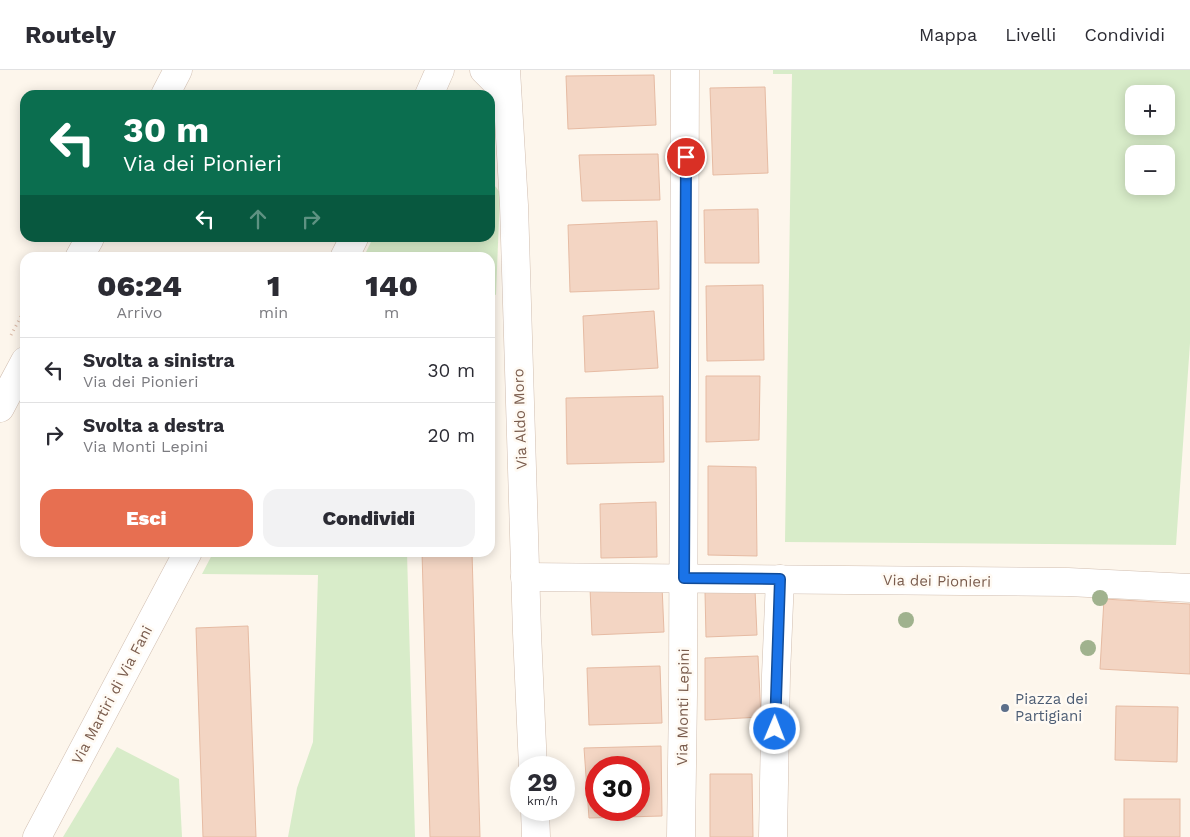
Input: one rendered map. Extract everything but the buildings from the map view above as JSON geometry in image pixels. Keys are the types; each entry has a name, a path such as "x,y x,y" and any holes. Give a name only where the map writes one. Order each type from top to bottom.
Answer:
{"street":[{"path":"167,90 178,70"},
{"path":"431,90 440,70"},
{"path":"484,70 507,82"},
{"name":"Via Monti Lepini","path":"681,837 684,578 685,70"},
{"name":"Via Aldo Moro","path":"507,82 514,205 532,756"},
{"path":"495,139 509,124"},
{"path":"495,180 505,189 514,205"},
{"path":"0,408 20,370"},
{"name":"Via Martiri di Via Fani","path":"37,837 185,557"},
{"path":"525,577 684,578"},
{"name":"Via dei Pionieri","path":"684,578 1068,582 1190,588"},
{"path":"773,837 780,579"},
{"path":"535,821 536,837"}],"green space":[{"path":"773,70 1190,70 1190,343 1176,545 785,542 792,74 773,74"},
{"path":"495,186 500,193 496,295 495,252 366,252 371,242 495,242"},
{"path":"211,557 407,557 415,837 288,837 297,788 313,742 318,575 202,574"},
{"path":"117,747 179,779 182,837 63,837"}],"place":[{"name":"Piazza dei Partigiani","path":"1005,708"}],"route":[{"path":"686,157 684,578 780,579 775,729"}]}
